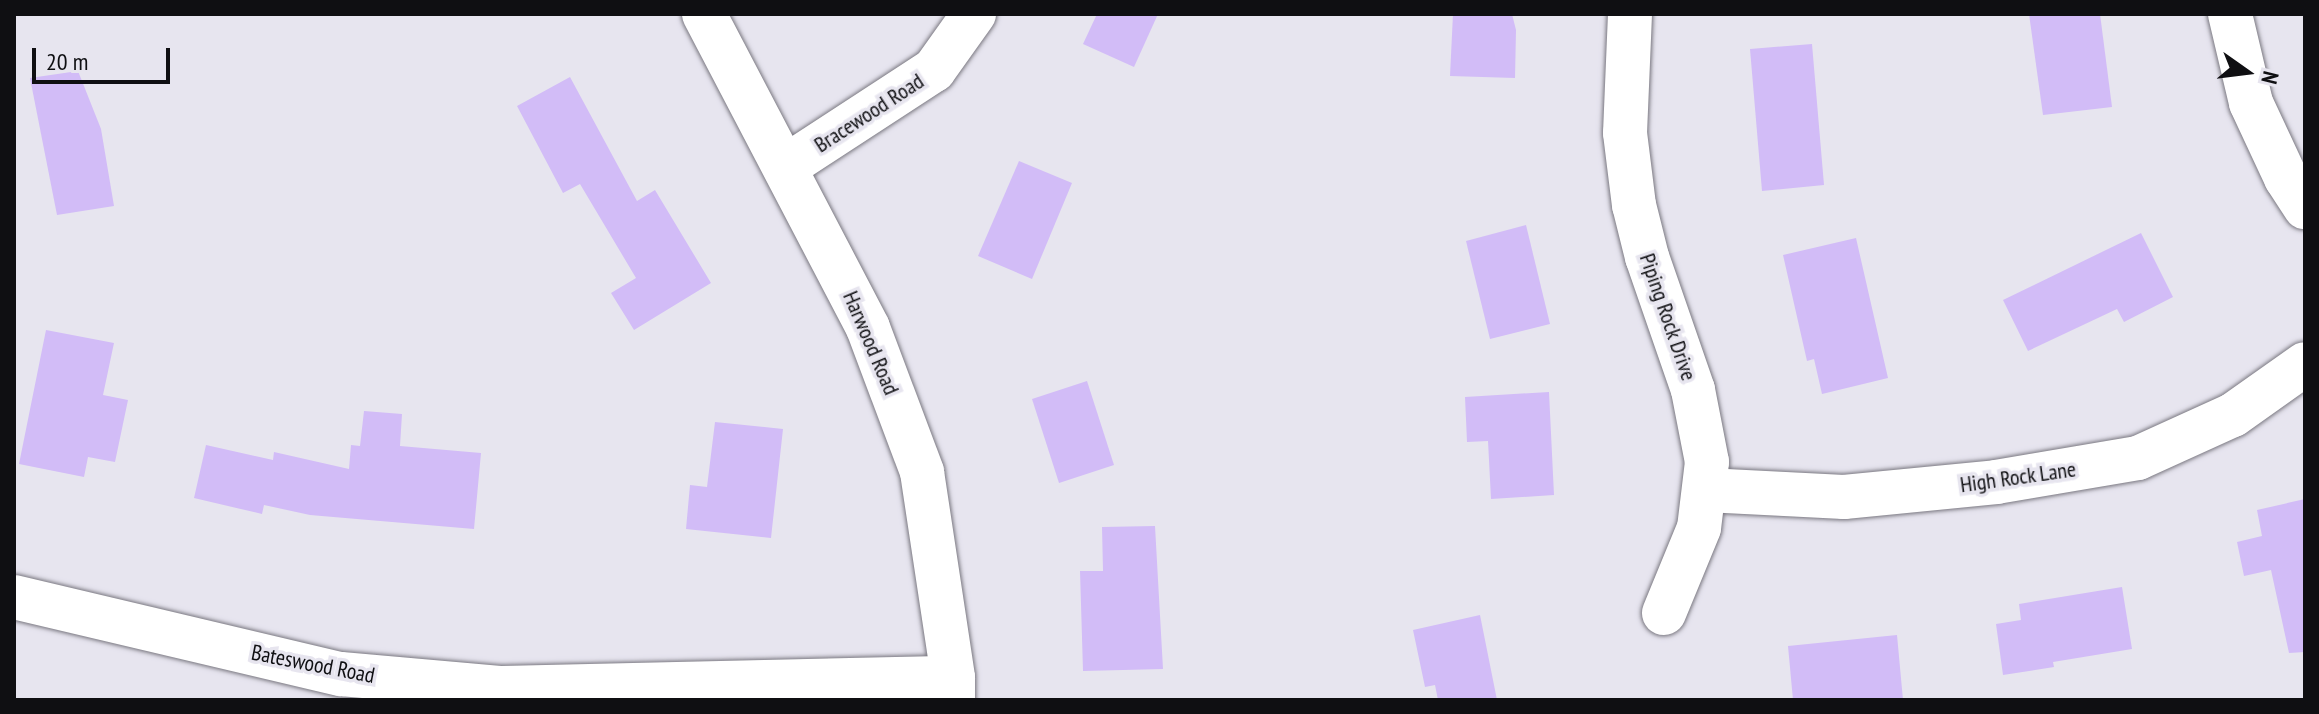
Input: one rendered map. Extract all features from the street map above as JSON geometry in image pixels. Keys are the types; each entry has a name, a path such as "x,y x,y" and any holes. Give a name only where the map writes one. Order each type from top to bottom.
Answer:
{"street":[{"name":"Harwood Road","path":"704,14 868,328 922,472 953,689"},
{"name":"Bracewood Road","path":"785,167 934,70 974,14"},
{"name":"Piping Rock Drive","path":"1630,14 1625,90 1630,182 1647,257 1696,404 1707,462 1706,490 1695,540 1664,613"},
{"path":"2230,14 2251,103 2286,178 2305,207"},
{"name":"High Rock Lane","path":"1706,490 1844,497 1996,482 2138,458 2233,415 2305,364"},
{"name":"Bateswood Road","path":"14,597 341,674 502,688 953,689"}],"building":[{"path":"1097,14 1158,14 1134,67 1083,44"},
{"path":"1453,14 1512,14 1516,30 1515,78 1450,76"},
{"path":"2029,14 2100,14 2112,107 2043,115"},
{"path":"1812,44 1824,185 1762,191 1750,49"},
{"path":"78,71 101,129 114,206 57,215 30,78"},
{"path":"570,77 637,201 655,190 711,283 634,330 611,293 636,278 580,184 563,193 517,106"},
{"path":"1019,161 1072,183 1032,279 978,256"},
{"path":"1526,225 1550,324 1490,339 1466,241"},
{"path":"2141,233 2173,297 2124,322 2117,309 2028,351 2003,300"},
{"path":"1856,238 1888,378 1822,394 1814,359 1807,361 1783,255"},
{"path":"46,330 114,343 103,395 128,400 115,462 88,457 84,477 19,464"},
{"path":"1087,381 1114,465 1059,483 1032,399"},
{"path":"1549,392 1554,495 1491,499 1488,441 1467,442 1465,397"},
{"path":"364,411 402,414 400,446 481,453 474,529 310,515 264,505 262,514 194,498 206,445 273,460 274,452 349,469 351,445 360,446"},
{"path":"715,422 783,429 771,538 686,529 690,485 707,487"},
{"path":"2305,499 2305,652 2289,653 2271,570 2244,576 2237,542 2262,536 2257,510"},
{"path":"1155,526 1163,669 1083,671 1080,571 1103,571 1102,527"},
{"path":"2122,587 2132,649 2053,662 2054,667 2003,675 1996,624 2021,620 2019,604"},
{"path":"1480,615 1497,700 1438,700 1435,685 1425,687 1413,630"},
{"path":"1897,635 1903,700 1793,700 1788,646"}]}
